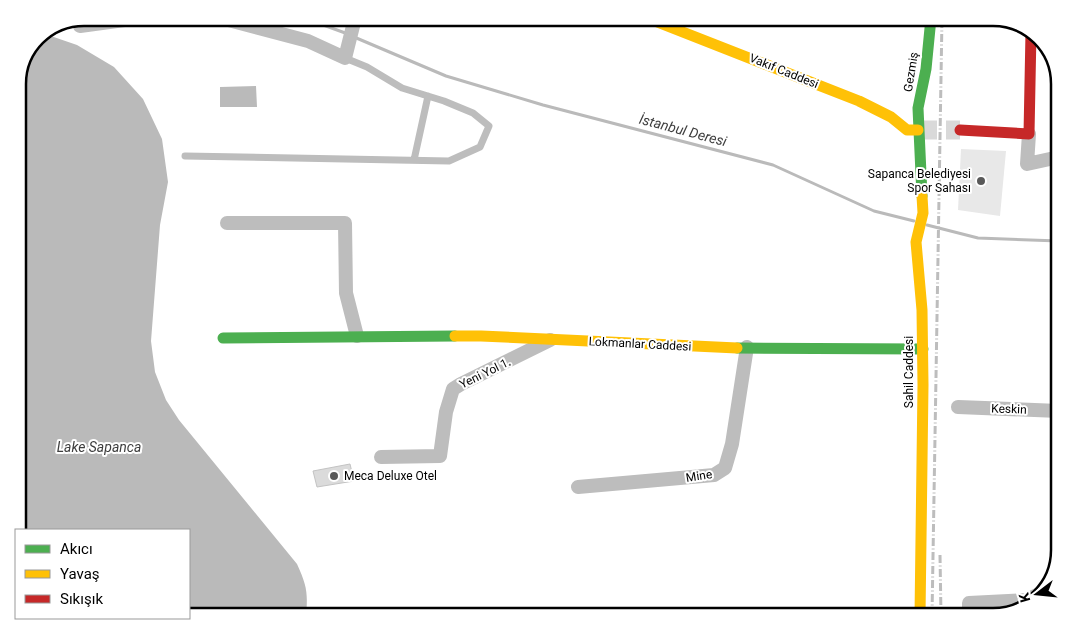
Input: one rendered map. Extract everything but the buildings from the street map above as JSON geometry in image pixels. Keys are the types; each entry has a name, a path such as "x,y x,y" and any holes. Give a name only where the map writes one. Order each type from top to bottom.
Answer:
{"street":[{"path":"251,26 347,51 353,26"},
{"name":"Vakıf Caddesi","path":"667,26 859,101 891,117 907,130 918,130"},
{"name":"Gezmiş","path":"918,130 918,108 926,69 930,26"},
{"path":"1031,40 1027,164 1051,159"},
{"name":"Sahil Caddesi","path":"918,130 923,213 916,242 922,310 923,349 920,608"},
{"path":"960,130 1029,134"},
{"path":"228,222 345,223 346,293 357,336"},
{"name":"Lokmanlar Caddesi","path":"223,338 481,336 714,348 923,349"},
{"name":"Yeni Yol 1.","path":"381,457 440,456 446,412 453,389 550,340"},
{"name":"Mine","path":"578,487 714,475 726,468 732,444 747,347"},
{"name":"Keskin","path":"958,407 1051,411"},
{"path":"970,608 970,603 1021,600"}],"lane":[{"path":"185,156 449,161 480,147 489,126 473,113 402,88 367,67 347,51"},
{"path":"414,160 428,96"}],"shaded area":[{"name":"Sapanca Belediyesi Spor Sahası","path":"961,149 1006,151 1000,216 958,210"}],"water":[{"name":"Lake Sapanca","path":"52,36 77,45 114,67 143,99 162,139 168,182 160,225 151,341 155,372 166,400 179,420 297,564 303,578 307,608 190,608 190,529 26,529 26,81 32,59 38,49"},
{"path":"256,86 257,107 220,107 220,87"}],"waterway":[{"name":"İstanbul Deresi","path":"326,26 348,34"},
{"name":"İstanbul Deresi","path":"354,37 446,76 543,105 773,165 874,211 914,221"},
{"name":"İstanbul Deresi","path":"927,225 978,238 1051,241"}],"tunnel":[{"path":"918,130 960,130"}],"railway":[{"path":"932,608 942,26"},
{"path":"940,555 941,608"}],"traffic: fast":[{"path":"922,196 918,108 926,69 930,26"},
{"path":"223,338 455,336"},
{"path":"737,348 923,349"}],"traffic: slow":[{"path":"667,26 859,101 891,117 907,130 918,130"},
{"path":"920,608 923,385 922,310 916,242 923,213 922,196"},
{"path":"455,336 737,348"}],"traffic: jam":[{"path":"960,130 1029,134 1031,40"}],"place":[{"name":"Sapanca Belediyesi Spor Sahası","path":"981,181"},
{"name":"Meca Deluxe Otel","path":"334,476"}]}
